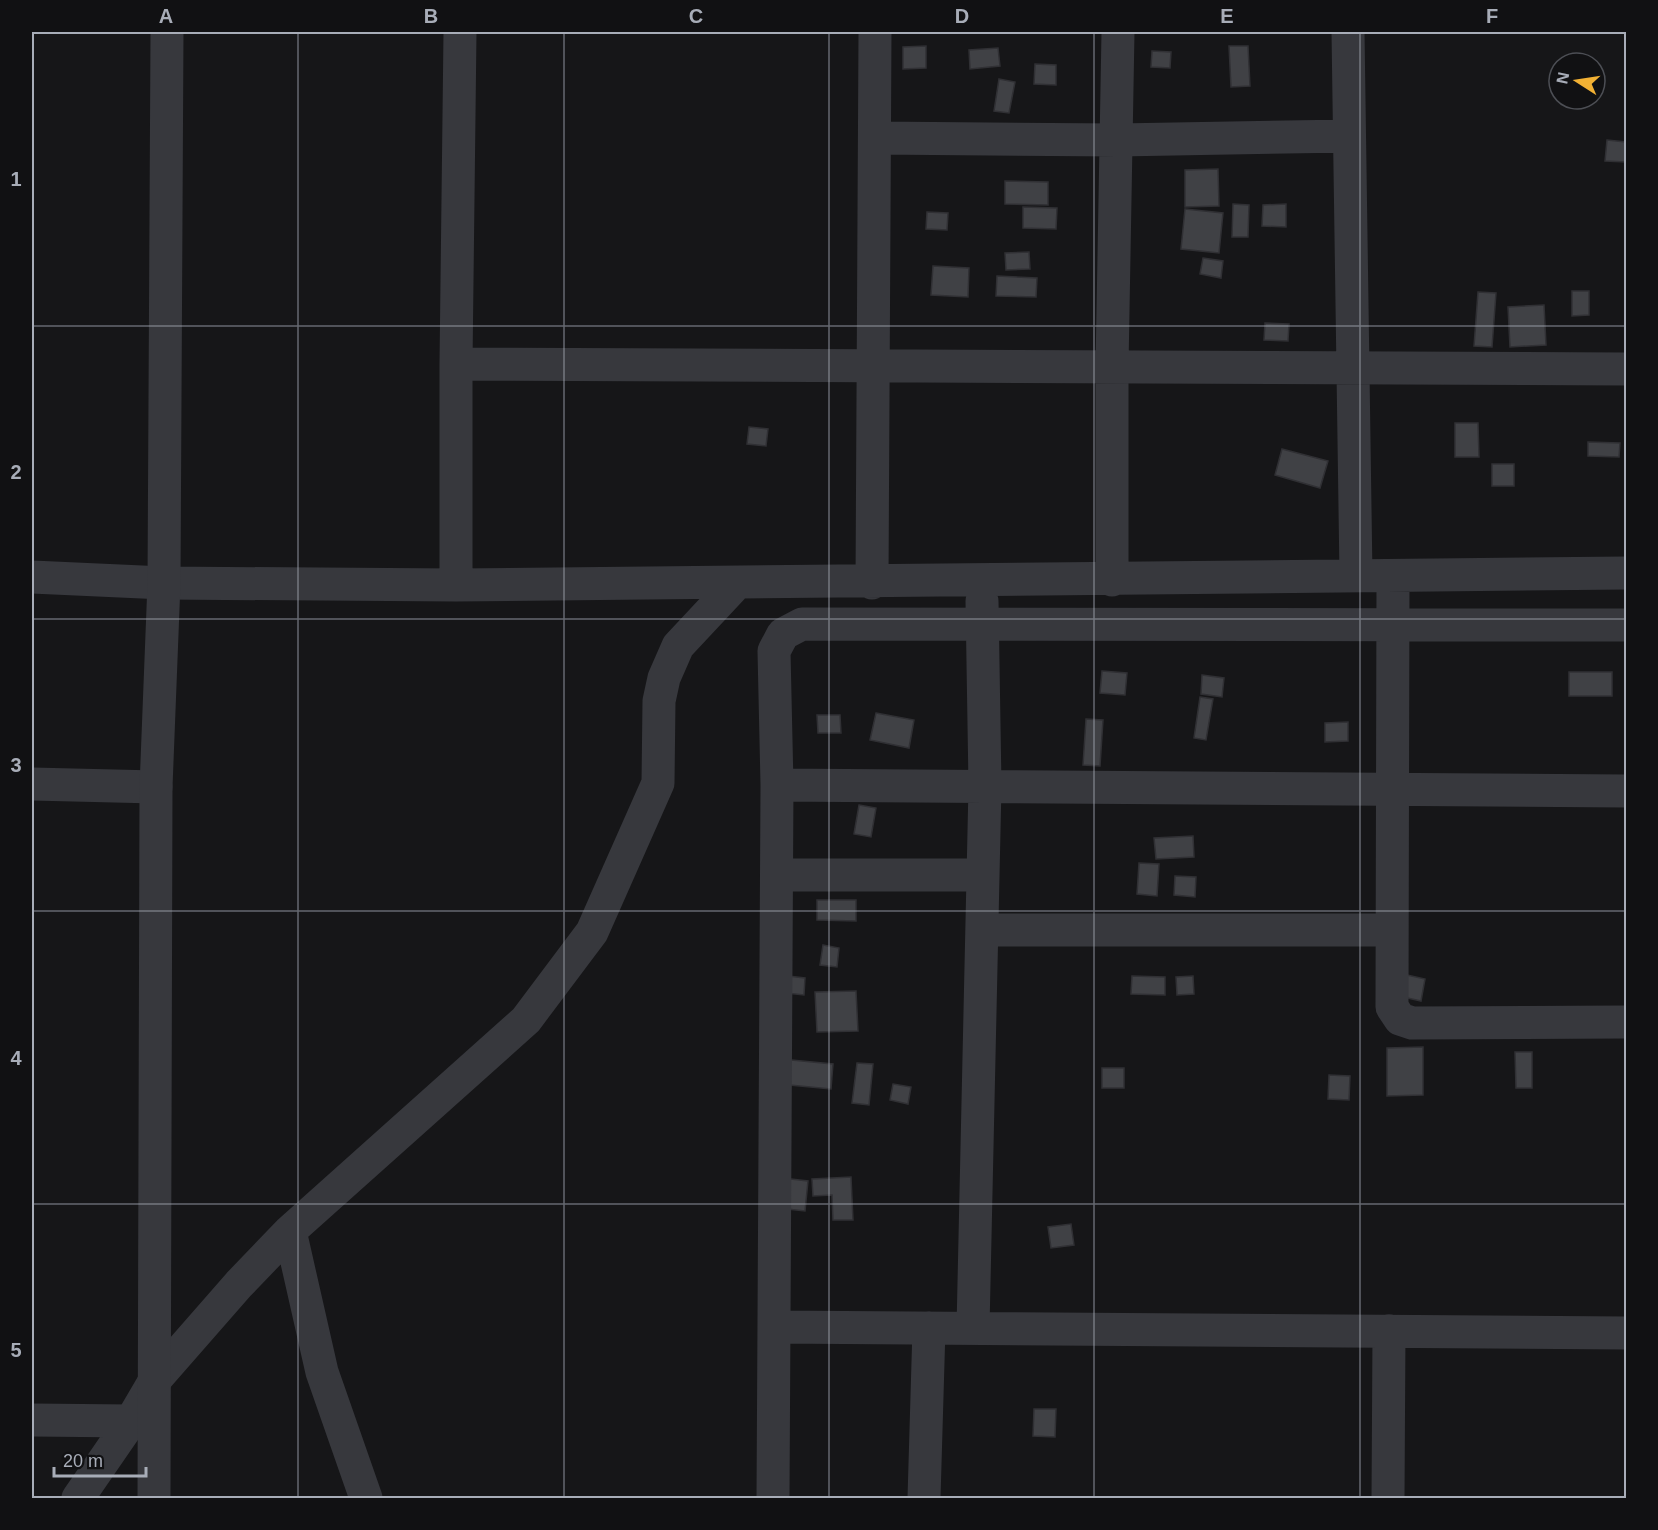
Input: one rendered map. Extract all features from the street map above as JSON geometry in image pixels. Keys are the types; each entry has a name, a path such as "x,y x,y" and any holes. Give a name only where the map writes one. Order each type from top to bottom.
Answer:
{"street":[{"path":"154,1498 156,787 164,583 167,32"},
{"path":"456,585 460,32"},
{"path":"872,583 875,32"},
{"path":"1112,580 1112,367 1118,140 1118,32"},
{"path":"1348,32 1356,576"},
{"path":"876,138 1118,140 1349,136"},
{"path":"456,364 1626,369"},
{"path":"32,577 164,583 456,585 982,582 1626,573"},
{"path":"1393,576 1392,1007 1400,1019 1413,1023 1626,1022"},
{"path":"973,1328 985,786 982,582"},
{"path":"78,1498 131,1421 155,1380 239,1284 290,1231 526,1020 592,932 658,783 659,701 664,678 678,646 736,584"},
{"path":"773,1498 777,875 774,651 783,633 802,624 1626,625"},
{"path":"32,784 156,787"},
{"path":"777,785 1626,791"},
{"path":"777,875 983,875"},
{"path":"982,930 1391,930"},
{"path":"290,1231 322,1372 366,1498"},
{"path":"774,1327 1626,1333"},
{"path":"924,1498 929,1328"},
{"path":"1388,1498 1389,1331"},
{"path":"32,1420 131,1421"}],"building":[{"path":"926,46 926,68 903,69 903,47"},
{"path":"1229,46 1248,46 1250,86 1231,87"},
{"path":"998,48 1000,66 970,69 969,50"},
{"path":"1152,51 1171,52 1170,68 1151,67"},
{"path":"1035,64 1056,65 1056,85 1034,84"},
{"path":"999,79 1015,82 1009,113 994,111"},
{"path":"1607,140 1626,142 1626,162 1605,161"},
{"path":"1218,169 1219,206 1185,207 1185,170"},
{"path":"1005,181 1048,182 1048,205 1005,204"},
{"path":"1233,204 1249,205 1248,237 1232,237"},
{"path":"1286,204 1286,227 1262,226 1263,205"},
{"path":"1023,207 1057,208 1056,229 1023,228"},
{"path":"1185,209 1223,213 1219,253 1181,249"},
{"path":"927,212 948,213 947,230 926,229"},
{"path":"1029,252 1030,269 1006,270 1005,253"},
{"path":"1203,258 1223,261 1221,278 1200,274"},
{"path":"933,266 969,268 968,297 931,295"},
{"path":"997,276 1037,278 1036,297 996,296"},
{"path":"1572,291 1589,291 1589,315 1572,316"},
{"path":"1478,292 1496,293 1492,347 1474,346"},
{"path":"1544,305 1546,345 1510,347 1508,307"},
{"path":"1265,323 1289,324 1288,341 1264,340"},
{"path":"1455,423 1478,423 1479,457 1455,457"},
{"path":"749,427 768,429 766,446 747,444"},
{"path":"1588,442 1620,443 1619,457 1588,456"},
{"path":"1282,449 1328,461 1320,488 1275,475"},
{"path":"1492,464 1514,464 1514,486 1492,486"},
{"path":"1102,671 1127,673 1125,695 1100,693"},
{"path":"1569,672 1612,672 1612,696 1569,696"},
{"path":"1202,675 1224,678 1222,697 1201,694"},
{"path":"1200,697 1213,699 1206,740 1194,738"},
{"path":"876,713 914,720 909,748 870,740"},
{"path":"817,715 840,715 841,733 818,733"},
{"path":"1086,719 1103,720 1100,766 1083,765"},
{"path":"1348,722 1348,741 1325,742 1325,723"},
{"path":"859,805 876,808 871,837 854,834"},
{"path":"1193,836 1194,857 1156,859 1154,838"},
{"path":"1139,863 1159,864 1157,896 1137,894"},
{"path":"1175,876 1196,877 1195,897 1174,895"},
{"path":"817,900 856,900 856,921 817,920"},
{"path":"823,945 839,948 837,967 820,965"},
{"path":"779,975 805,978 804,995 777,992"},
{"path":"1407,975 1425,979 1421,1001 1403,997"},
{"path":"1132,976 1165,977 1165,995 1131,994"},
{"path":"1193,976 1194,994 1177,995 1176,977"},
{"path":"856,991 858,1031 817,1032 815,992"},
{"path":"1423,1047 1423,1095 1387,1096 1387,1048"},
{"path":"1515,1052 1532,1052 1532,1088 1516,1088"},
{"path":"781,1059 833,1064 831,1089 779,1084"},
{"path":"857,1063 873,1064 869,1105 852,1103"},
{"path":"1102,1068 1124,1068 1124,1088 1102,1088"},
{"path":"1329,1075 1350,1076 1349,1100 1328,1099"},
{"path":"893,1084 911,1087 908,1104 890,1100"},
{"path":"851,1177 853,1220 833,1220 832,1195 813,1196 812,1179"},
{"path":"782,1178 808,1181 805,1211 778,1208"},
{"path":"1071,1224 1074,1245 1051,1248 1048,1227"},
{"path":"1034,1409 1056,1409 1055,1437 1033,1436"}]}
